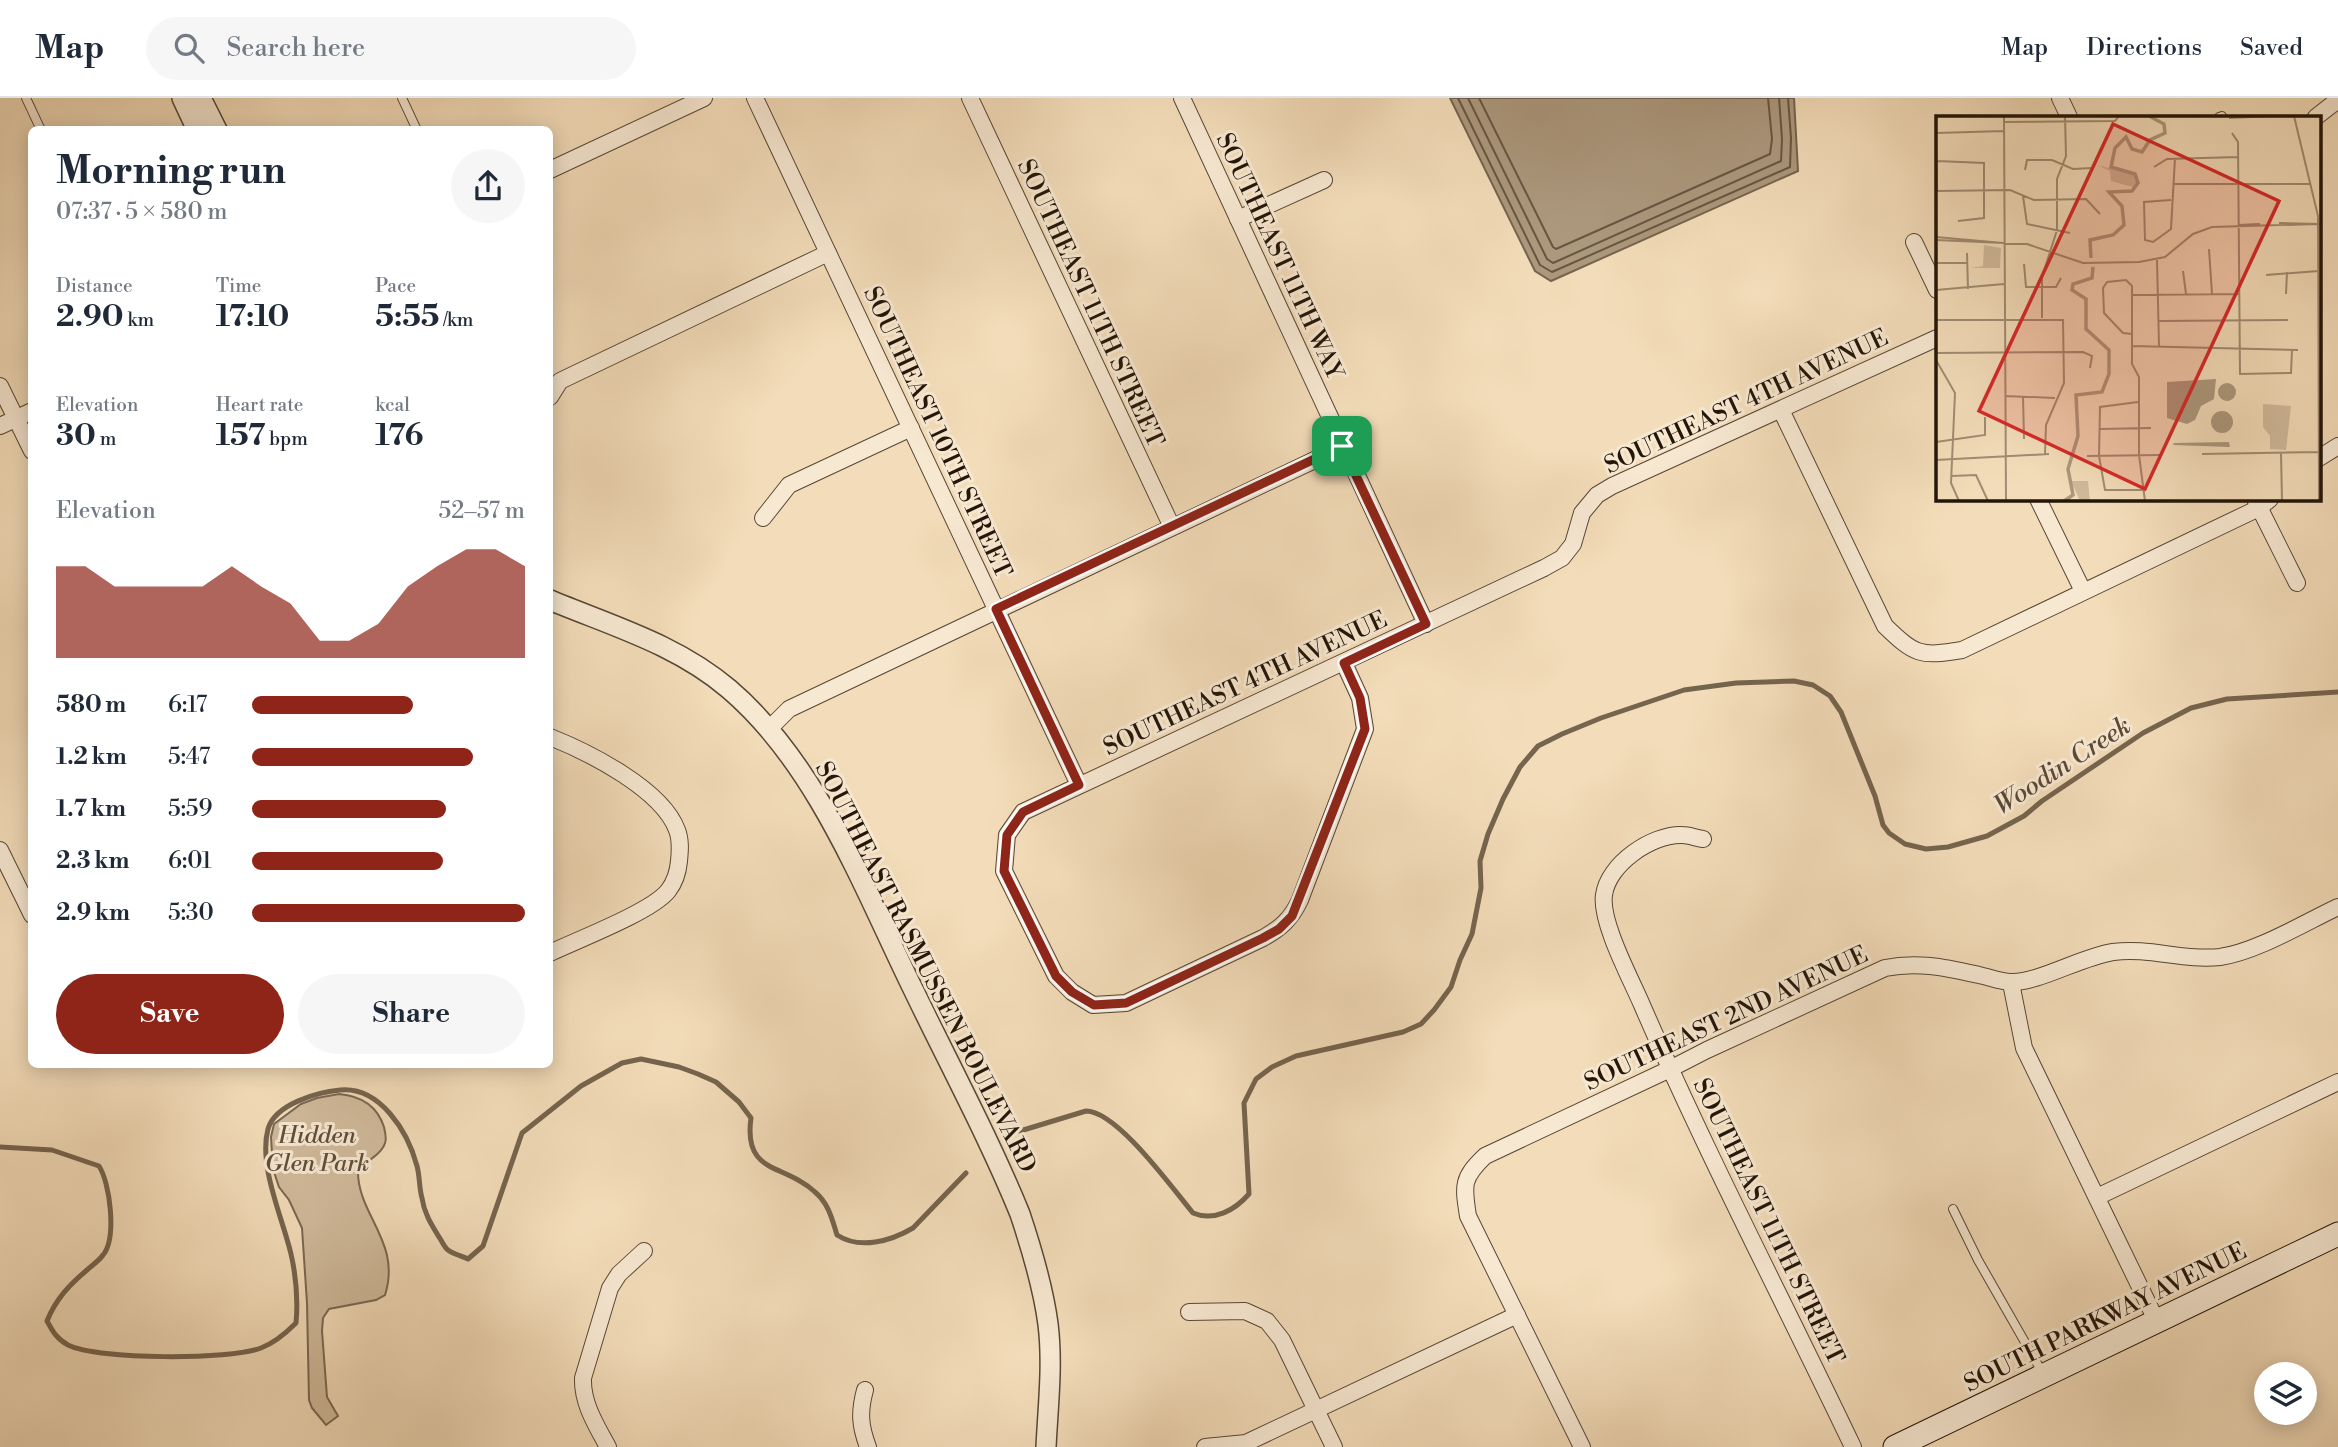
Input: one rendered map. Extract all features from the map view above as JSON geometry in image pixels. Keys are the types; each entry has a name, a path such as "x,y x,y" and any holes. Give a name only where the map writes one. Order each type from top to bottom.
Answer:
{"main road":[{"name":"SOUTH PARKWAY AVENUE","path":"1895,1447 2338,1234"}],"street":[{"path":"182,98 195,126"},
{"path":"201,98 215,126"},
{"path":"553,169 704,98"},
{"name":"SOUTHEAST 10TH STREET","path":"755,98 1079,785"},
{"name":"SOUTHEAST 11TH STREET","path":"970,98 1171,527"},
{"name":"SOUTHEAST 11TH WAY","path":"1182,98 1426,624"},
{"path":"2060,98 2069,116"},
{"path":"2317,116 2338,100"},
{"path":"1238,219 1324,180"},
{"path":"1914,242 1936,288"},
{"path":"553,392 560,381 828,253"},
{"name":"SOUTHEAST 4TH AVENUE","path":"1344,663 1360,698 1365,729 1292,916 1279,929 1263,938 1126,1003 1094,1005 1072,992 1056,976 1004,871 1007,835 1023,812 1562,558 1573,544 1583,513 1597,495 1612,486 1936,338"},
{"path":"0,386 28,443"},
{"path":"1781,410 1885,626 1906,646 1931,655 1962,650 2261,502 2297,583"},
{"path":"0,426 28,413"},
{"path":"762,519 789,485 911,428"},
{"path":"769,729 789,709 1342,446"},
{"path":"2320,457 2338,446"},
{"path":"2038,500 2082,591"},
{"name":"SOUTHEAST RASMUSSEN BOULEVARD","path":"553,601 634,632 680,655 727,688 769,729 796,763 848,856 1020,1214 1038,1273 1048,1325 1046,1447"},
{"path":"553,738 606,763 665,808 677,830 681,848 678,874 667,892 652,906 553,952"},
{"name":"SOUTHEAST 11TH STREET","path":"1703,839 1684,835 1667,836 1632,853 1609,879 1604,895 1604,912 1670,1069 1853,1447"},
{"path":"0,850 28,907"},
{"name":"SOUTHEAST 2ND AVENUE","path":"1517,1315 1468,1216 1464,1194 1468,1172 1485,1156 1707,1049 1885,968 1921,964 2011,982 2035,978 2081,960 2114,952 2221,957 2251,947 2338,907"},
{"path":"2011,982 2024,1048 2157,1322"},
{"path":"2097,1196 2338,1082"},
{"path":"608,1447 586,1405 582,1392 583,1378 611,1288 619,1274 644,1251"},
{"path":"1189,1312 1244,1311 1266,1321 1282,1340 1334,1447"},
{"path":"1205,1447 1246,1443 1517,1315 1582,1447"},
{"path":"865,1391 860,1411 861,1428 869,1447"}],"lane":[{"path":"26,98 39,126"},
{"path":"402,98 414,126"},
{"path":"1953,1209 1978,1260 2044,1376"}],"green space":[{"name":"Hidden Glen Park","path":"339,1094 367,1103 377,1113 384,1127 386,1140 383,1147 358,1170 364,1201 384,1244 389,1276 385,1295 376,1300 329,1309 323,1318 327,1397 338,1416 326,1425 309,1400 302,1228 289,1200 279,1187 273,1169 271,1137 274,1124 301,1104"}],"water":[{"path":"1450,98 1794,98 1798,171 1551,281 1535,271"}],"waterway":[{"name":"Woodin Creek","path":"1020,1131 1086,1111 1099,1114 1128,1137 1193,1213 1209,1216 1231,1209 1249,1194 1244,1103 1256,1079 1272,1067 1296,1056 1403,1032 1421,1024 1451,987 1472,934 1481,888 1480,861 1488,834 1520,767 1538,746 1601,718 1684,690 1736,683 1794,681 1813,685 1830,696 1841,712 1875,796 1883,825 1889,833 1905,844 1926,849 1948,847 1987,836 2024,816 2143,733 2191,708 2227,699 2338,692"},
{"name":"Woodin Creek","path":"0,1147 52,1150 99,1166 103,1174 109,1197 111,1224 107,1247 101,1257 59,1299 47,1321 56,1335 68,1345 84,1350 164,1357 222,1355 261,1348 296,1323 297,1297 293,1262 269,1176 266,1144 268,1129 279,1113 298,1101 320,1093 340,1090 368,1095 390,1114 413,1153 426,1214 447,1249 468,1259 483,1246 522,1133 581,1086 622,1063 641,1059 698,1074 716,1082 739,1102 751,1118 750,1136 753,1150 768,1166 815,1192 827,1207 837,1235 846,1240 875,1242 895,1237 913,1228 966,1173"}],"route":[{"path":"1342,446 1426,624 1344,663 1360,698 1365,729 1292,916 1279,929 1263,938 1126,1003 1094,1005 1072,992 1056,976 1004,871 1007,835 1023,812 1079,785 996,609 1342,446"}]}
